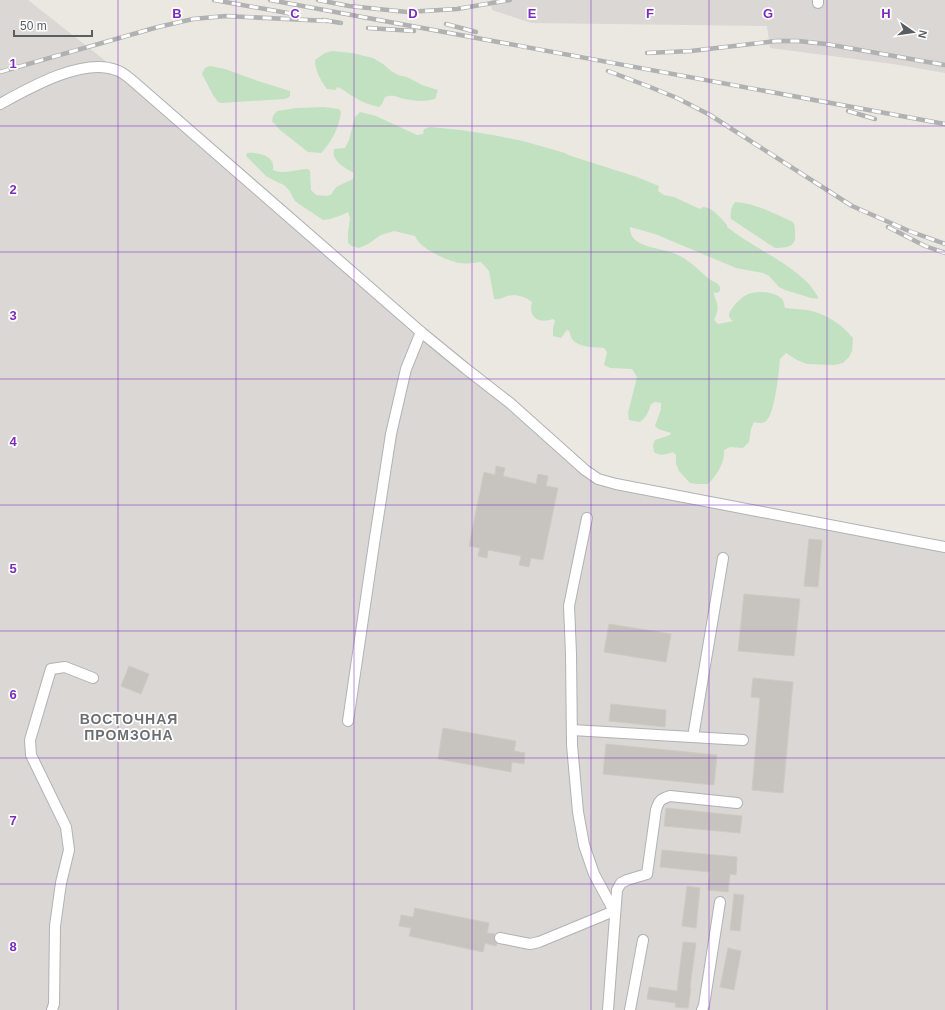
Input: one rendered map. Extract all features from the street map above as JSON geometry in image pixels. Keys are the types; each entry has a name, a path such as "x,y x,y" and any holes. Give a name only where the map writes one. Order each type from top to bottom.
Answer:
{"lane":[{"path":"0,104 54,77 83,68 101,66 117,70 134,82 421,332 510,403 580,466 598,479 616,484 945,547"},
{"path":"348,721 391,434 406,369 421,332"},
{"path":"587,518 570,606 572,746 578,812 584,845 594,874 614,911"},
{"path":"693,737 723,558"},
{"path":"52,1010 54,1004 55,926 61,883 69,850 66,827 32,755 30,740 51,669 65,668 94,678"},
{"path":"572,730 743,740"},
{"path":"608,1010 614,911 617,890 621,883 647,874 658,802 663,798 670,796 737,803"},
{"path":"702,1010 720,902"},
{"path":"500,938 530,944 539,942 614,911"},
{"path":"630,1010 644,940"}],"shaded area":[{"name":"ВОСТОЧНАЯ ПРОМЗОНА","path":"0,0 28,0 117,70 598,479 945,547 945,1010 0,1010"},
{"path":"491,0 945,0 945,73 893,64 770,48 767,26 531,23 492,10"}],"green space":[{"path":"332,51 352,53 373,58 398,75 407,77 422,85 438,90 435,99 416,101 391,96 385,97 379,107 360,100 337,87 336,90 327,89 319,76 315,60 325,53"},
{"path":"210,66 225,69 290,91 290,96 284,99 218,102 202,74 205,68"},
{"path":"324,107 339,109 341,112 339,123 334,134 321,153 308,152 280,130 272,121 273,116 277,111 296,108"},
{"path":"360,112 376,116 417,135 423,134 424,129 430,127 461,130 523,141 565,153 637,177 659,186 658,191 664,195 674,197 700,209 706,207 719,216 727,227 798,274 810,285 818,299 785,290 779,287 769,276 763,273 736,268 655,234 630,227 631,234 639,243 678,255 719,285 720,291 717,293 714,292 718,307 714,320 718,324 733,321 729,317 729,313 733,307 746,295 754,292 775,294 782,299 785,308 814,311 827,316 844,328 853,338 852,351 843,363 834,365 807,364 786,353 780,359 776,392 769,417 763,423 754,422 751,429 749,442 743,448 730,447 724,450 720,468 708,484 690,483 679,471 676,464 676,455 673,452 661,455 654,452 653,445 655,440 670,435 671,433 658,429 655,426 661,409 661,403 655,402 651,404 647,414 640,422 629,420 628,413 637,377 632,369 610,368 604,365 607,352 604,348 581,345 573,341 569,331 567,330 561,338 553,336 555,321 553,319 543,321 533,316 531,308 532,302 526,298 513,295 494,299 489,271 481,262 454,262 434,253 422,245 415,236 394,231 381,235 359,248 352,246 348,243 350,218 348,212 323,220 295,201 289,190 284,185 266,176 246,156 247,153 251,153 265,156 272,161 273,170 277,171 286,172 308,169 310,171 311,190 316,195 327,196 332,194 338,186 353,179 354,173 337,161 334,149 345,148 349,140 355,117"},
{"path":"735,202 750,204 793,222 795,227 795,241 793,244 784,248 775,248 731,219 731,210"}],"building":[{"path":"496,466 505,468 503,476 536,484 538,474 548,476 546,486 558,488 543,560 531,558 529,567 519,565 521,556 488,550 487,558 478,556 480,548 469,546 484,472 495,475"},
{"path":"809,539 822,540 818,587 804,586"},
{"path":"744,594 800,599 794,656 738,651"},
{"path":"609,624 671,634 666,662 604,652"},
{"path":"129,666 149,674 141,694 121,686"},
{"path":"753,678 793,682 783,793 752,790 760,698 751,697"},
{"path":"611,704 666,710 665,727 609,721"},
{"path":"443,728 516,741 514,751 525,753 524,764 512,762 511,772 438,759"},
{"path":"606,744 717,755 714,785 603,774"},
{"path":"666,808 742,816 740,833 664,826"},
{"path":"662,850 737,857 736,875 730,874 728,892 708,890 710,872 660,867"},
{"path":"687,886 700,888 696,928 682,926"},
{"path":"734,894 744,895 740,931 730,930"},
{"path":"415,908 489,923 487,933 495,934 494,940 497,943 496,946 485,943 483,952 409,936 411,928 399,926 401,915 413,917"},
{"path":"683,942 696,943 688,1008 675,1007 676,1003 647,999 649,987 677,991"},
{"path":"728,948 741,951 734,990 720,987"}],"railway":[{"path":"214,0 293,14"},
{"path":"270,0 945,124"},
{"path":"318,0 349,6 407,12 457,9 510,0"},
{"path":"0,72 158,27 193,19 226,16 328,21"},
{"path":"323,20 341,23"},
{"path":"446,24 476,32"},
{"path":"368,28 414,31"},
{"path":"647,53 691,51 776,41 798,41 826,44 945,65"},
{"path":"608,71 677,98 710,115 852,206 909,231 945,244"},
{"path":"848,111 875,119"},
{"path":"888,227 925,246 945,253"}],"district":[{"name":"ВОСТОЧНАЯ ПРОМЗОНА","path":"129,728"}]}
